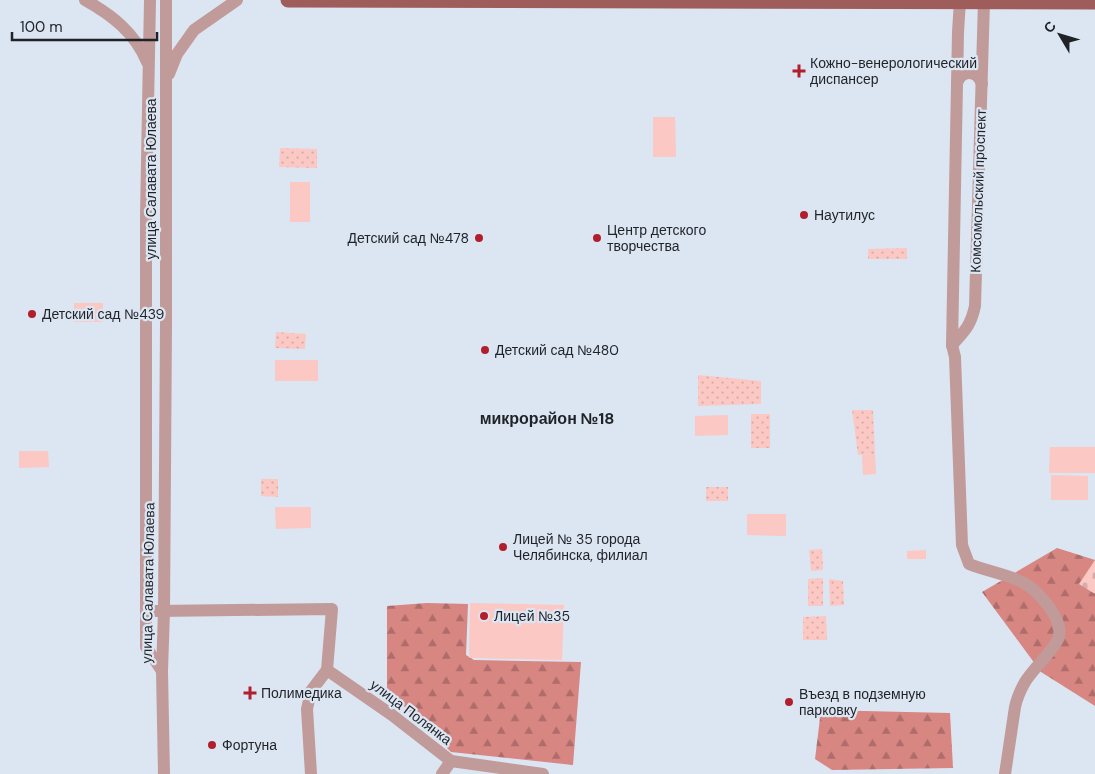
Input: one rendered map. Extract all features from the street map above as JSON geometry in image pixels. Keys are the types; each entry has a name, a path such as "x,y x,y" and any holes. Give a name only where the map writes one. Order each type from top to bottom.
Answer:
{"main road":[{"path":"288,0 1095,2"}],"street":[{"path":"85,0 106,12 130,33 142,50 149,67"},
{"name":"улица Салавата Юлаева","path":"150,0 146,216 146,647 162,672"},
{"name":"улица Салавата Юлаева","path":"162,672 165,523 166,0"},
{"path":"166,78 177,54 194,30 237,0"},
{"name":"Комсомольский проспект","path":"960,1 952,345 955,357 962,546 969,564 1023,582 1036,592 1052,612 1060,627 1059,637 1025,682 1017,699 1006,774"},
{"name":"Комсомольский проспект","path":"952,345 967,330 975,306 984,1"},
{"path":"957,83 958,79 964,74 972,72 978,76 982,84"},
{"path":"146,216 166,216"},
{"path":"953,307 958,313 964,315 971,312 975,306"},
{"path":"147,354 166,353"},
{"path":"146,524 165,523"},
{"path":"146,611 332,609 327,670 311,691 307,710 311,774"},
{"name":"улица Полянка","path":"327,670 451,761 543,774"},
{"path":"162,672 164,774"},
{"path":"442,774 451,761"}],"green space":[{"path":"653,117 675,117 676,157 653,157"},
{"path":"280,148 317,149 317,168 279,167"},
{"path":"290,182 310,182 310,222 290,222"},
{"path":"907,248 907,259 868,259 868,249"},
{"path":"74,303 103,303 103,322 74,322"},
{"path":"276,332 306,334 305,349 275,348"},
{"path":"275,360 318,360 318,381 275,381"},
{"path":"698,375 761,381 761,404 698,406"},
{"path":"852,410 873,410 875,454 858,455"},
{"path":"751,414 770,414 770,448 751,448"},
{"path":"728,415 728,435 695,436 695,416"},
{"path":"1050,447 1095,447 1095,473 1049,473"},
{"path":"19,451 48,451 49,467 19,468"},
{"path":"875,454 876,474 863,475 862,455"},
{"path":"1051,475 1088,476 1088,500 1051,500"},
{"path":"261,479 278,479 278,497 261,496"},
{"path":"706,487 728,487 728,501 706,501"},
{"path":"275,507 311,507 311,528 276,529"},
{"path":"747,514 786,514 786,536 747,535"},
{"path":"1057,548 1095,560 1095,706 1041,672 982,592"},
{"path":"822,549 823,570 811,571 809,550"},
{"path":"926,550 926,559 907,559 907,551"},
{"path":"1095,560 1095,594 1079,584"},
{"path":"823,578 823,606 808,606 808,579"},
{"path":"829,579 843,581 844,605 830,606"},
{"path":"427,603 468,604 466,655 474,660 581,662 573,765 451,752 387,690 387,606"},
{"path":"470,603 564,605 562,660 469,658"},
{"path":"826,616 827,640 803,640 803,617"},
{"path":"821,710 950,713 953,768 832,770 815,759"}],"place":[{"name":"Кожно-венерологический диспансер","path":"799,71"},
{"name":"Наутилус","path":"804,215"},
{"name":"Детский сад №478","path":"479,238"},
{"name":"Центр детского творчества","path":"597,238"},
{"name":"Детский сад №439","path":"32,314"},
{"name":"Детский сад №480","path":"485,350"},
{"name":"Лицей № 35 города Челябинска, филиал","path":"503,547"},
{"name":"Лицей №35","path":"484,616"},
{"name":"Полимедика","path":"250,693"},
{"name":"Въезд в подземную парковку","path":"789,702"},
{"name":"Фортуна","path":"212,745"}],"district":[{"name":"микрорайон №18","path":"547,418"}]}
